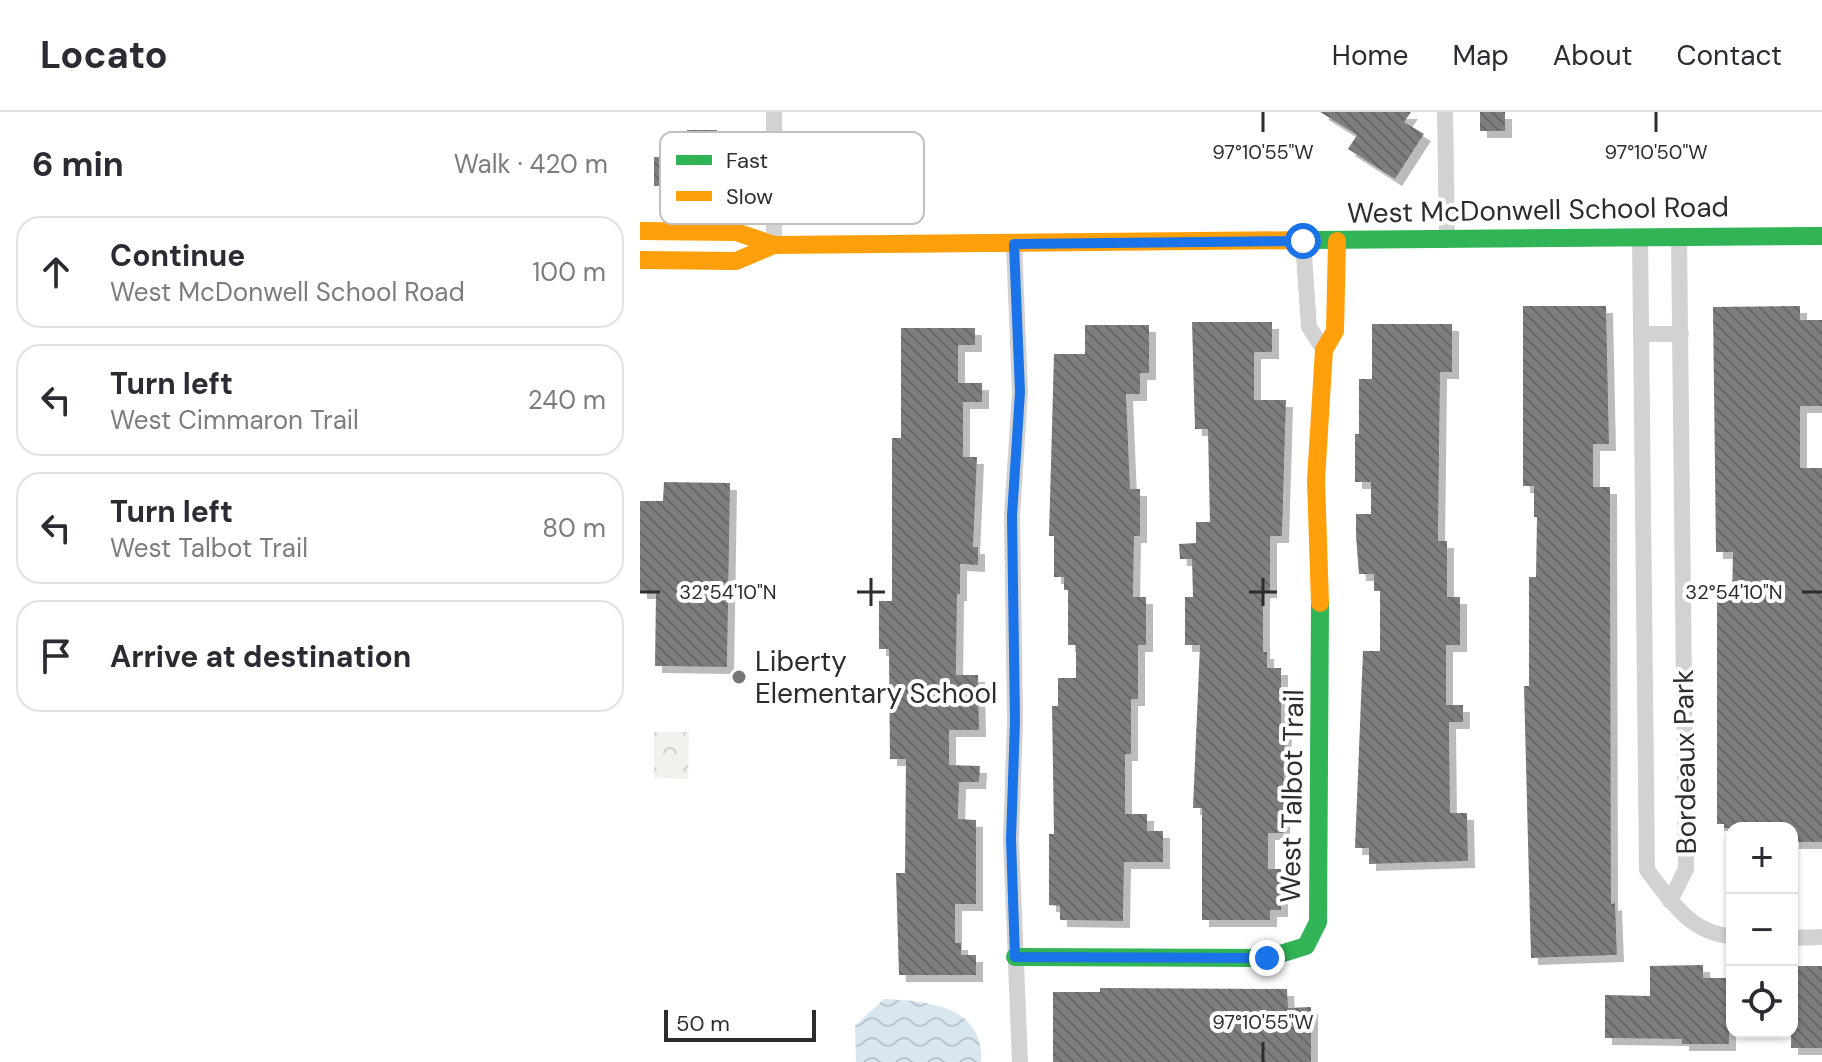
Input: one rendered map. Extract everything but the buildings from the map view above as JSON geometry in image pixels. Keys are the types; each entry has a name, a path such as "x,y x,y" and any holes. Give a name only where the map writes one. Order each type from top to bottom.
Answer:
{"main road":[{"name":"West McDonwell School Road","path":"640,231 736,232 774,245 1822,236"},
{"name":"West Talbot Trail","path":"1015,957 1267,958 1306,946 1318,922 1322,659 1316,480 1324,350 1335,331 1337,241"},
{"name":"West McDonwell School Road","path":"640,260 736,261 774,245"}],"street":[{"path":"1445,112 1447,240"},
{"path":"774,224 774,245"},
{"name":"Bordeaux Park","path":"1640,237 1647,870 1670,901 1686,869 1679,237"},
{"name":"West Talbot Trail","path":"1303,241 1309,327 1324,350"},
{"path":"1014,244 1020,392 1012,516 1015,721 1011,839 1020,1062"},
{"path":"1642,334 1681,334"},
{"path":"1670,901 1687,920 1719,936 1726,936"},
{"path":"1798,938 1822,937"}],"green space":[{"path":"654,732 689,732 688,779 654,778"}],"water":[{"path":"884,999 935,1005 963,1018 980,1043 981,1062 856,1062 855,1026"}],"traffic: fast":[{"path":"1312,240 1822,236"},
{"path":"1015,957 1267,958 1306,946 1318,922 1320,603"}],"traffic: slow":[{"path":"640,231 736,232 774,245 1312,240"},
{"path":"1320,603 1316,480 1324,350 1335,331 1337,241"},
{"path":"640,260 736,261 774,245"}],"place":[{"name":"Liberty Elementary School","path":"739,677"}],"route":[{"path":"1267,958 1015,957 1011,839 1015,721 1012,516 1020,392 1015,336 1014,244 1303,241"}]}
